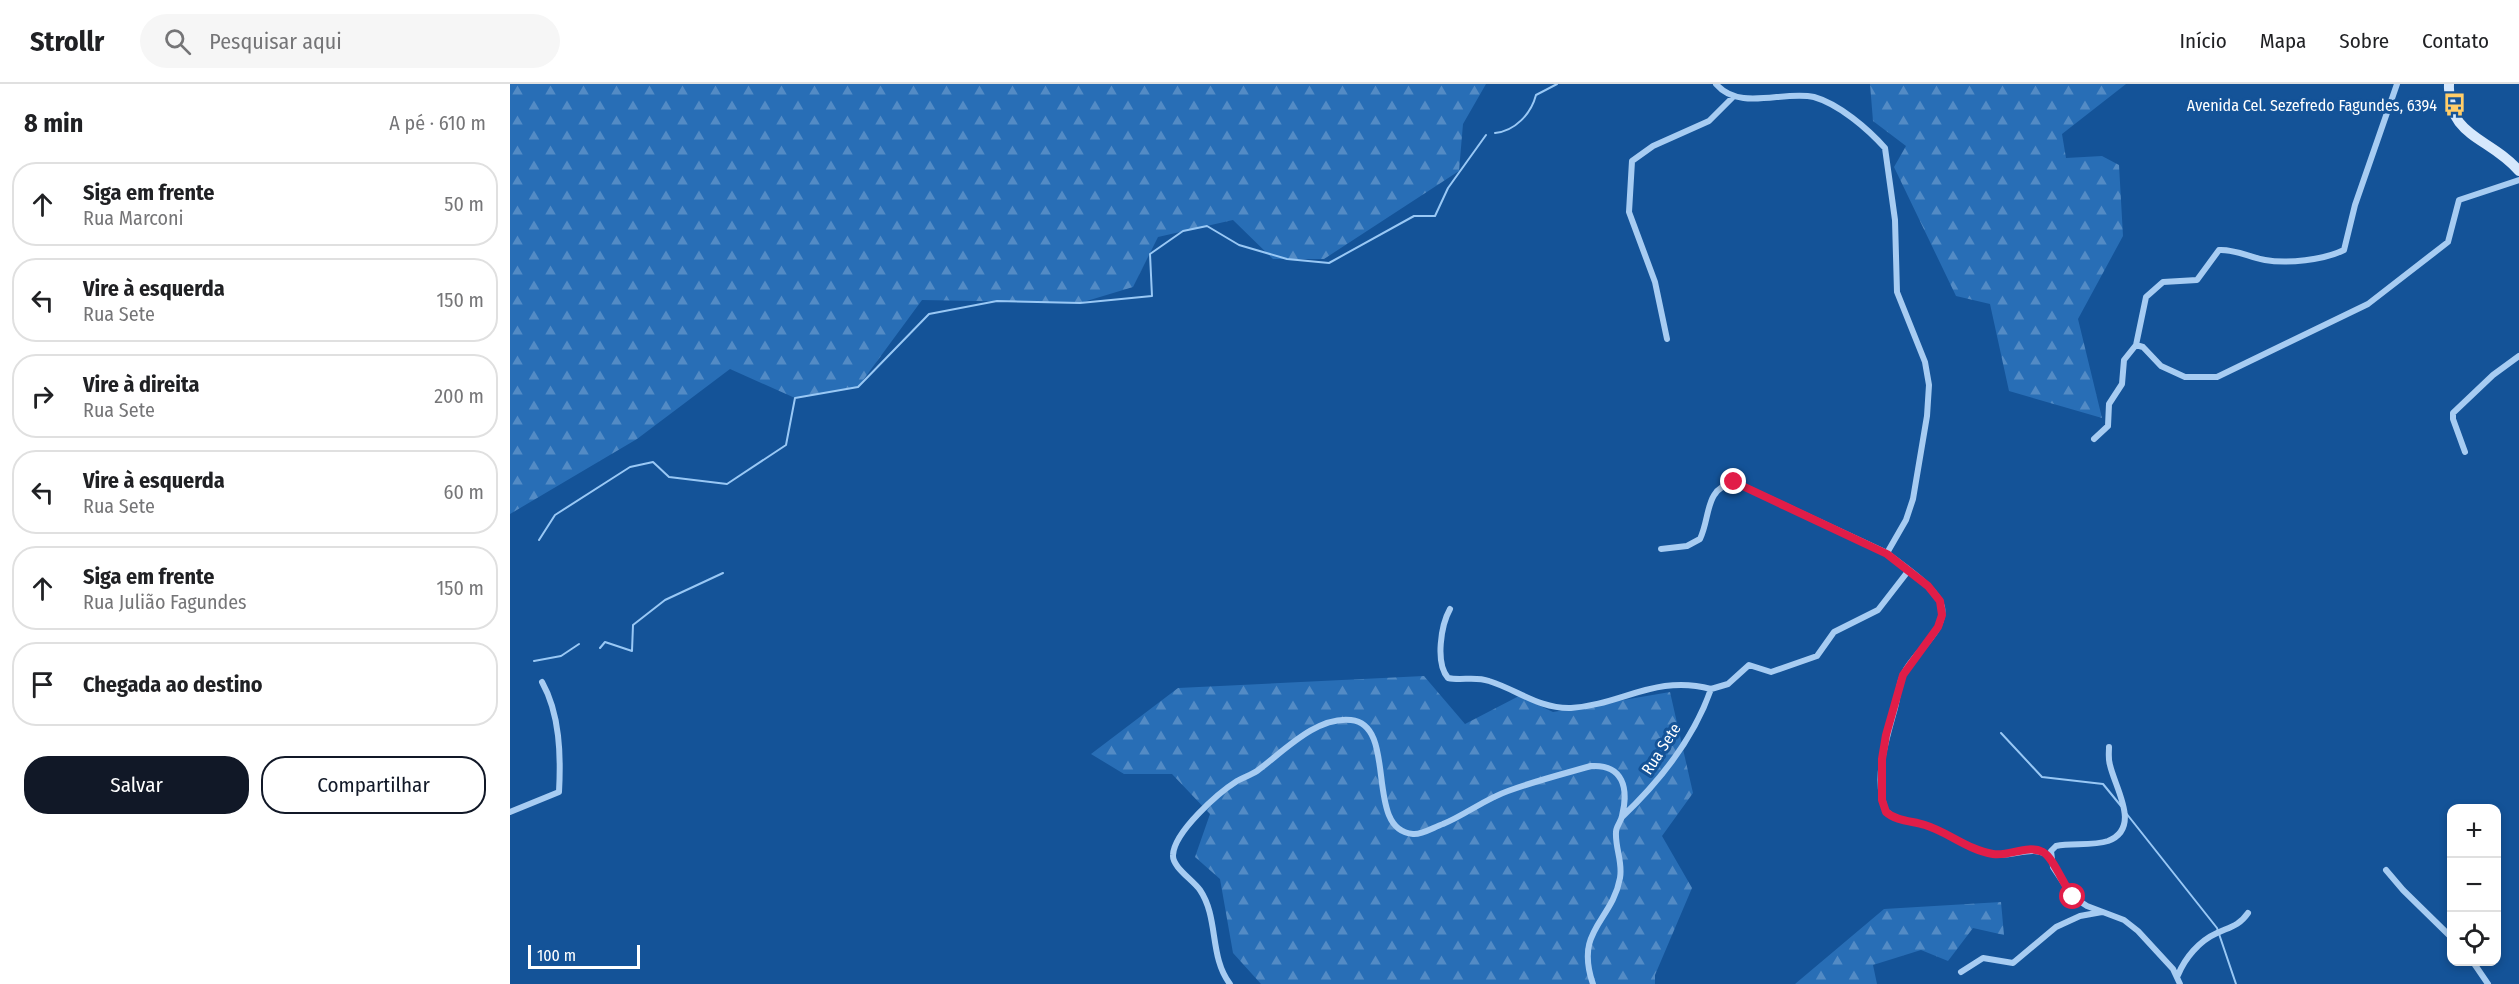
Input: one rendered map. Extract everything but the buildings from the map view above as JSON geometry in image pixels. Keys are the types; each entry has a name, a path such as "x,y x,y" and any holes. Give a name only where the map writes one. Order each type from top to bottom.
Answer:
{"main road":[{"path":"2449,84 2449,106 2454,119 2464,130 2508,158 2519,171"}],"street":[{"path":"1716,84 1725,93 1734,96 1809,96 1822,100 1866,130 1886,151 1895,220 1897,292 1925,362 1929,385 1927,416 1913,499 1906,520 1887,554"},
{"path":"2094,439 2108,426 2109,404 2122,384 2124,360 2136,345 2146,297 2163,282 2197,280 2219,250 2228,250 2266,261 2328,258 2344,250 2355,205 2397,84"},
{"path":"1667,339 1655,282 1629,212 1632,160 1653,146 1709,121 1734,96"},
{"path":"2136,345 2143,347 2161,366 2185,377 2217,377 2368,304 2448,242 2459,200 2519,180"},
{"path":"2465,452 2453,413 2493,375 2519,356"},
{"path":"1661,549 1687,546 1700,539 1713,494 1719,488 1734,482 1887,554 1909,570 1936,595 1942,615 1938,627 1908,664 1901,681 1882,759 1882,800 1886,812 1897,818 1927,826 1985,852 2001,855 2038,850 2051,857"},
{"path":"1450,609 1443,630 1442,663 1448,678 1489,681 1539,704 1564,707 1602,701 1644,688 1696,685 1712,689 1728,684 1749,665 1771,672 1817,656 1834,632 1878,610 1909,570"},
{"path":"510,812 559,792 560,759 556,719 542,682"},
{"name":"Rua Sete","path":"1622,817 1652,788 1674,759 1712,689"},
{"path":"1230,984 1220,966 1206,898 1196,883 1175,862 1173,856 1175,846 1197,813 1237,781 1253,774 1317,728 1331,722 1353,720 1369,730 1376,743 1388,812 1394,824 1404,832 1417,834 1507,791 1590,766 1603,765 1612,768 1622,780 1622,817 1616,830 1620,877 1590,938 1587,967 1593,984"},
{"path":"2109,747 2110,769 2126,812 2121,831 2103,842 2056,846 2051,852 2051,857 2063,885 2073,897 2124,920 2138,931 2178,975 2180,984"},
{"path":"2386,870 2447,934"},
{"path":"1960,972 1983,958 2013,963 2056,927 2080,916 2103,912"},
{"path":"2178,975 2184,963 2198,946 2215,934 2235,927 2248,913"},
{"path":"2476,966 2488,984"}],"green space":[{"path":"510,84 1486,84 1463,124 1459,171 1324,259 1273,259 1233,220 1158,237 1133,287 1080,303 922,300 858,387 795,398 730,369 637,439 510,514"},
{"path":"1870,84 2126,84 2062,134 2066,158 2102,156 2119,165 2123,236 2078,319 2102,418 2009,391 1990,304 1956,296 1894,167 1906,146 1873,121"},
{"path":"1424,676 1465,724 1519,696 1553,712 1670,692 1693,793 1662,836 1692,888 1655,975 1655,984 1261,984 1233,953 1220,879 1195,857 1210,814 1172,774 1124,774 1091,754 1178,688"},
{"path":"2001,902 2004,935 1973,928 1948,961 1921,950 1873,965 1877,984 1795,984 1884,909"}],"waterway":[{"path":"1495,133 1515,125 1526,115 1536,95 1557,84"},
{"path":"539,540 555,515 630,467 653,462 669,477 727,484 786,445 795,398 858,387 929,314 997,301 1080,303 1152,296 1150,254 1183,231 1207,226 1239,245 1287,259 1329,263 1414,216 1435,216 1448,188 1486,135"},
{"path":"600,648 605,642 632,651 633,625 665,600 723,573"},
{"path":"534,661 561,656 579,644"},
{"path":"2001,733 2042,777 2103,784 2121,806"},
{"path":"2126,813 2217,928 2236,984"}],"place":[{"name":"Avenida Cel. Sezefredo Fagundes, 6394","path":"2455,105"}],"route":[{"path":"1734,482 1743,484 1887,554 1928,586 1940,601 1942,615 1938,627 1908,664 1886,735 1882,759 1882,800 1886,812 1890,816 1927,826 1975,849 1992,854 2001,855 2025,850 2042,851 2051,857 2053,867 2073,897"}]}
